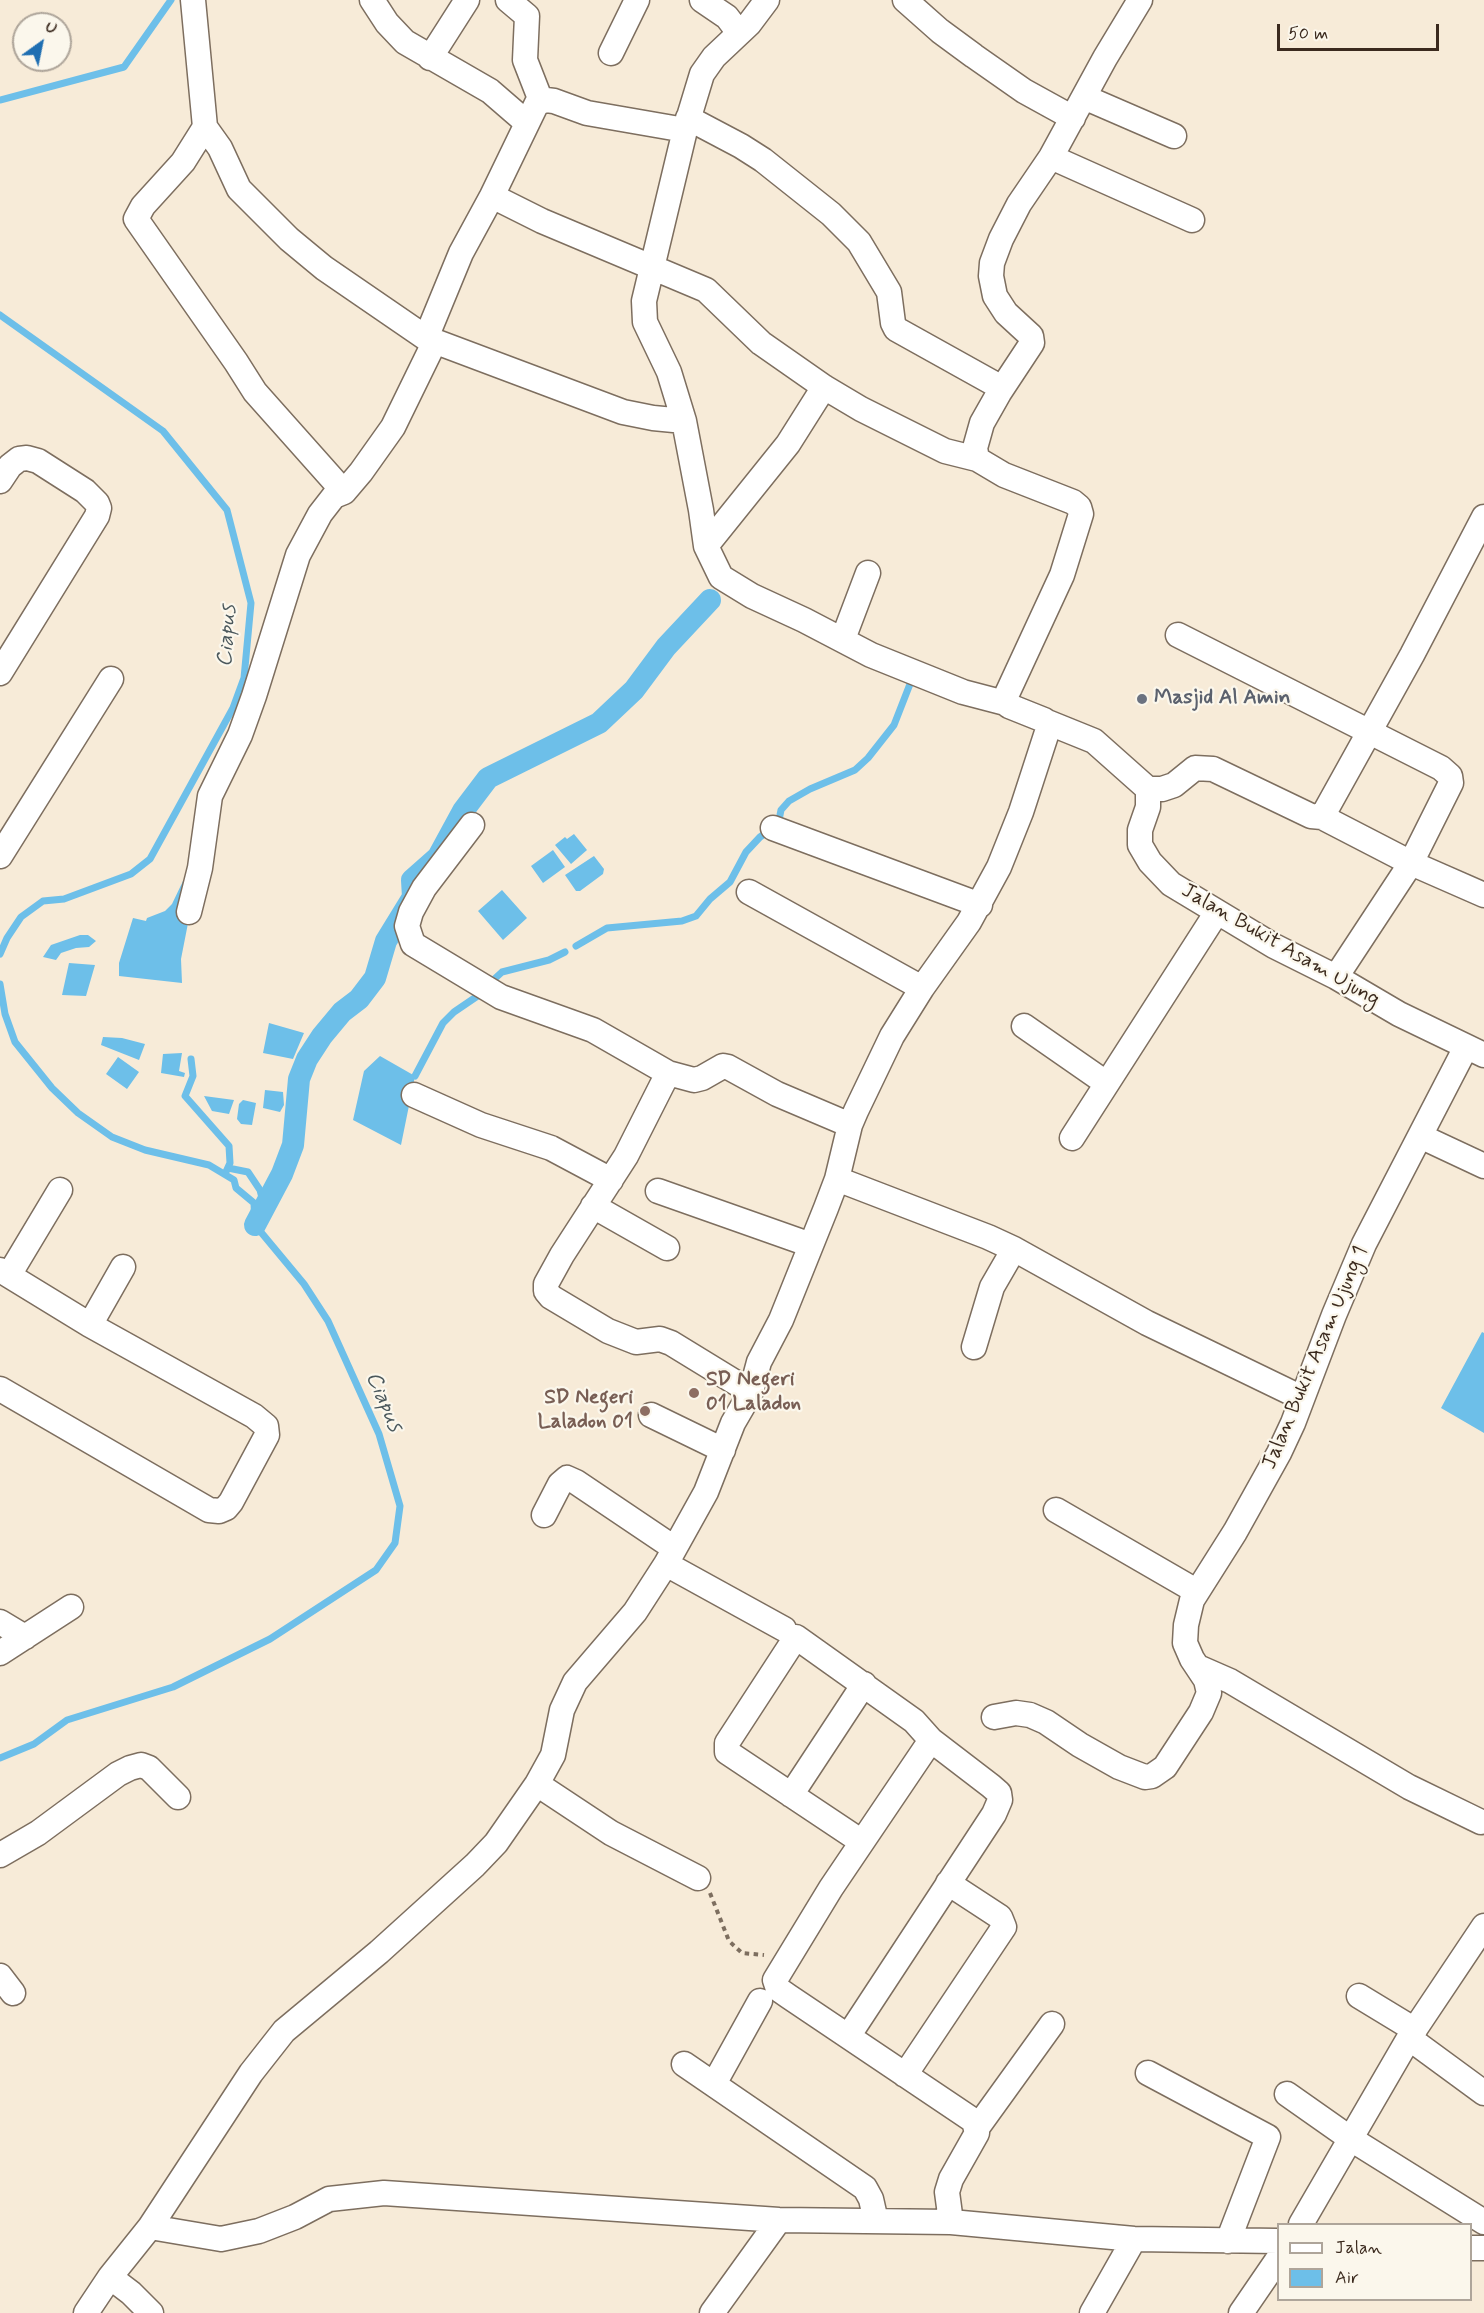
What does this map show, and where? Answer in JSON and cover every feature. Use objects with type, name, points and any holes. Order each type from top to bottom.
[{"type":"street","points":[[193,0],[205,127],[219,147],[239,189],[265,216],[324,268],[430,340],[623,412],[684,421]]},
{"type":"street","points":[[372,0],[396,34],[405,42],[490,91],[527,123]]},
{"type":"street","points":[[430,58],[466,0]]},
{"type":"street","points":[[508,0],[527,16],[525,60],[541,101]]},
{"type":"street","points":[[611,53],[637,0]]},
{"type":"street","points":[[702,0],[727,17],[739,33]]},
{"type":"street","points":[[767,0],[756,17],[714,57],[702,74],[686,124],[644,301],[645,321],[669,372],[684,421],[706,546],[721,577],[752,596],[843,639],[871,655],[963,692],[1005,703],[1017,711],[1094,741],[1148,789],[1162,789],[1174,785],[1195,768],[1213,769],[1311,816],[1322,817],[1411,863],[1484,895]]},
{"type":"street","points":[[905,0],[940,31],[1024,91],[1174,136]]},
{"type":"street","points":[[977,459],[975,448],[977,437],[1002,388],[1027,352],[1032,339],[1006,313],[995,296],[990,276],[1000,239],[1018,204],[1051,157],[1105,58],[1140,0]]},
{"type":"street","points":[[189,912],[200,868],[210,796],[252,704],[298,555],[320,514],[334,496],[344,492],[361,472],[393,427],[430,340],[451,275],[532,111],[541,101],[554,100],[587,112],[686,124],[741,146],[763,159],[831,214],[859,242],[889,292],[894,327],[1002,388]]},
{"type":"street","points":[[205,127],[183,162],[143,206],[136,219],[255,392],[344,492]]},
{"type":"street","points":[[1051,157],[1192,220]]},
{"type":"street","points":[[492,196],[542,221],[706,290],[761,343],[824,387],[861,409],[945,451],[977,459],[1004,475],[1073,502],[1081,510],[1081,520],[1062,575],[1012,680],[1005,703]]},
{"type":"street","points":[[706,546],[788,444],[824,387]]},
{"type":"street","points":[[0,481],[10,466],[19,459],[38,460],[85,491],[99,508],[0,673]]},
{"type":"street","points":[[1322,817],[1370,733],[1484,517]]},
{"type":"street","points":[[843,639],[868,573]]},
{"type":"street","points":[[1178,635],[1441,768],[1450,776],[1451,783],[1411,863],[1336,977]]},
{"type":"street","points":[[0,856],[111,679]]},
{"type":"street","points":[[86,2313],[110,2277],[150,2227],[251,2073],[284,2031],[379,1952],[475,1865],[496,1843],[537,1784],[553,1755],[562,1710],[575,1682],[628,1622],[670,1556],[706,1492],[734,1422],[751,1392],[759,1362],[780,1320],[837,1179],[850,1125],[892,1036],[922,988],[980,905],[999,867],[1045,741],[1047,722]]},
{"type":"street","name":"Jalan Bukit Asam Ujung","points":[[1148,789],[1148,807],[1138,837],[1143,852],[1172,884],[1274,946],[1336,977],[1399,1014],[1475,1051]]},
{"type":"street","points":[[472,825],[424,888],[411,912],[407,926],[413,944],[501,997],[593,1030],[668,1073],[694,1080],[723,1066],[728,1067],[777,1094],[850,1125]]},
{"type":"street","points":[[773,828],[980,905]]},
{"type":"street","points":[[749,892],[922,988]]},
{"type":"street","points":[[1072,1138],[1217,912]]},
{"type":"street","points":[[1024,1026],[1106,1083]]},
{"type":"street","name":"Jalan Bukit Asam Ujung 1","points":[[994,1717],[1016,1713],[1030,1714],[1119,1767],[1145,1777],[1152,1776],[1165,1767],[1207,1701],[1209,1687],[1185,1643],[1186,1625],[1192,1600],[1235,1532],[1279,1453],[1359,1255],[1420,1136],[1475,1051]]},
{"type":"street","points":[[668,1073],[636,1137],[611,1180],[562,1254],[546,1284],[546,1291],[551,1297],[628,1340],[636,1342],[660,1339],[671,1343],[693,1359],[751,1392]]},
{"type":"street","points":[[414,1095],[481,1125],[551,1148],[611,1180]]},
{"type":"street","points":[[1420,1136],[1484,1166]]},
{"type":"street","points":[[837,1179],[1014,1249],[1147,1323],[1302,1398]]},
{"type":"street","points":[[0,1389],[209,1510],[219,1511],[226,1508],[266,1440],[268,1431],[266,1426],[254,1416],[90,1325],[4,1272],[60,1190]]},
{"type":"street","points":[[658,1191],[811,1245]]},
{"type":"street","points":[[593,1206],[667,1248]]},
{"type":"street","points":[[974,1347],[992,1287],[1014,1249]]},
{"type":"street","points":[[90,1325],[123,1267]]},
{"type":"street","points":[[651,1415],[723,1450]]},
{"type":"street","points":[[544,1515],[560,1484],[567,1478],[576,1482],[670,1556],[784,1629]]},
{"type":"street","points":[[1056,1510],[1196,1591]]},
{"type":"street","points":[[0,1653],[71,1607]]},
{"type":"street","points":[[0,1622],[25,1637]]},
{"type":"street","points":[[849,2035],[994,1814],[1000,1800],[999,1793],[931,1740],[914,1721],[796,1636],[727,1743],[727,1752],[862,1842]]},
{"type":"street","points":[[1198,1667],[1236,1684],[1410,1787],[1481,1822]]},
{"type":"street","points":[[791,1795],[864,1684]]},
{"type":"street","points":[[931,1740],[862,1842],[775,1980],[778,1989],[974,2121],[977,2133],[951,2179],[947,2192],[951,2222]]},
{"type":"street","points":[[0,1855],[38,1833],[118,1774],[130,1768],[141,1765],[149,1768],[178,1797]]},
{"type":"street","points":[[537,1784],[611,1833],[698,1878]]},
{"type":"street","points":[[905,2075],[1004,1927],[1000,1917],[948,1883]]},
{"type":"street","points":[[1302,2223],[1412,2034],[1484,1926]]},
{"type":"street","points":[[1359,1996],[1412,2034],[1484,2093]]},
{"type":"street","points":[[714,2084],[760,2001]]},
{"type":"street","points":[[977,2128],[1052,2024]]},
{"type":"street","points":[[684,2064],[865,2188],[871,2199],[876,2221]]},
{"type":"street","points":[[1148,2073],[1268,2137],[1228,2241]]},
{"type":"street","points":[[1287,2094],[1351,2139],[1484,2222]]},
{"type":"street","points":[[150,2227],[221,2239],[259,2231],[295,2217],[329,2199],[384,2193],[779,2220],[951,2222],[1134,2239],[1277,2241]]},
{"type":"street","points":[[712,2313],[779,2220]]},
{"type":"street","points":[[1092,2313],[1134,2239]]},
{"type":"street","points":[[1241,2313],[1277,2260]]},
{"type":"street","points":[[110,2277],[132,2293],[151,2313]]},
{"type":"path","points":[[698,1878],[705,1884],[723,1931],[736,1949],[754,1956],[770,1956],[784,1963]]},
{"type":"water","points":[[574,834],[587,850],[571,864],[555,845],[565,837],[567,839]]},
{"type":"water","points":[[553,850],[565,867],[543,883],[531,866]]},
{"type":"water","points":[[594,856],[604,869],[603,874],[580,891],[576,891],[565,875]]},
{"type":"water","points":[[183,881],[186,882],[190,913],[181,959],[182,983],[119,976],[119,963],[133,918],[146,921],[147,918],[165,911],[172,904]]},
{"type":"water","points":[[502,890],[527,918],[503,940],[478,911]]},
{"type":"water","points":[[80,935],[88,935],[96,941],[89,947],[61,953],[56,960],[43,957],[51,945]]},
{"type":"water","points":[[69,963],[95,965],[86,996],[62,995]]},
{"type":"water","points":[[269,1023],[304,1033],[293,1059],[263,1053]]},
{"type":"water","points":[[103,1037],[122,1038],[145,1044],[139,1060],[101,1045]]},
{"type":"water","points":[[182,1053],[179,1071],[185,1073],[184,1077],[161,1073],[163,1054]]},
{"type":"water","points":[[380,1056],[415,1076],[401,1145],[353,1120],[364,1071]]},
{"type":"water","points":[[118,1057],[139,1072],[127,1089],[106,1074]]},
{"type":"water","points":[[265,1090],[283,1092],[284,1105],[280,1112],[263,1108]]},
{"type":"water","points":[[204,1096],[234,1100],[229,1114],[212,1111]]},
{"type":"water","points":[[243,1100],[256,1103],[252,1125],[241,1124],[237,1119],[239,1104]]},
{"type":"water","points":[[1482,1332],[1484,1333],[1484,1433],[1441,1408]]},
{"type":"waterway","name":"Ciapus","points":[[0,100],[124,67],[171,0]]},
{"type":"waterway","name":"Ciapus","points":[[0,315],[163,431],[227,510],[251,603],[244,678],[233,708],[150,859],[131,874],[64,899],[43,901],[21,917],[7,938],[0,954]]},
{"type":"waterway","points":[[255,1225],[282,1174],[293,1145],[299,1079],[307,1059],[342,1012],[359,999],[375,978],[386,941],[413,897],[412,880],[438,857],[463,811],[488,778],[599,723],[634,690],[666,647],[710,600]]},
{"type":"waterway","points":[[576,946],[607,928],[682,921],[696,916],[710,899],[730,882],[746,852],[760,837],[773,828],[779,820],[781,810],[789,801],[810,789],[855,770],[868,758],[894,725],[910,684]]},
{"type":"waterway","points":[[489,984],[502,972],[549,960],[565,952]]},
{"type":"waterway","name":"Ciapus","points":[[0,984],[5,1014],[15,1042],[52,1088],[78,1113],[112,1137],[145,1150],[209,1165],[234,1180],[236,1188],[254,1203],[255,1225],[304,1284],[328,1321],[379,1434],[400,1506],[395,1543],[376,1570],[270,1639],[173,1687],[67,1720],[34,1744],[0,1758]]},
{"type":"waterway","points":[[415,1076],[443,1023],[454,1012],[479,995]]},
{"type":"waterway","points":[[191,1059],[193,1076],[185,1096],[229,1146],[230,1163],[225,1174]]},
{"type":"waterway","points":[[228,1168],[248,1172],[260,1190],[264,1206]]},
{"type":"place","name":"Masjid Al Amin","points":[[1142,699]]},
{"type":"place","name":"SD Negeri 01 Laladon","points":[[694,1393]]},
{"type":"place","name":"SD Negeri Laladon 01","points":[[645,1411]]}]
